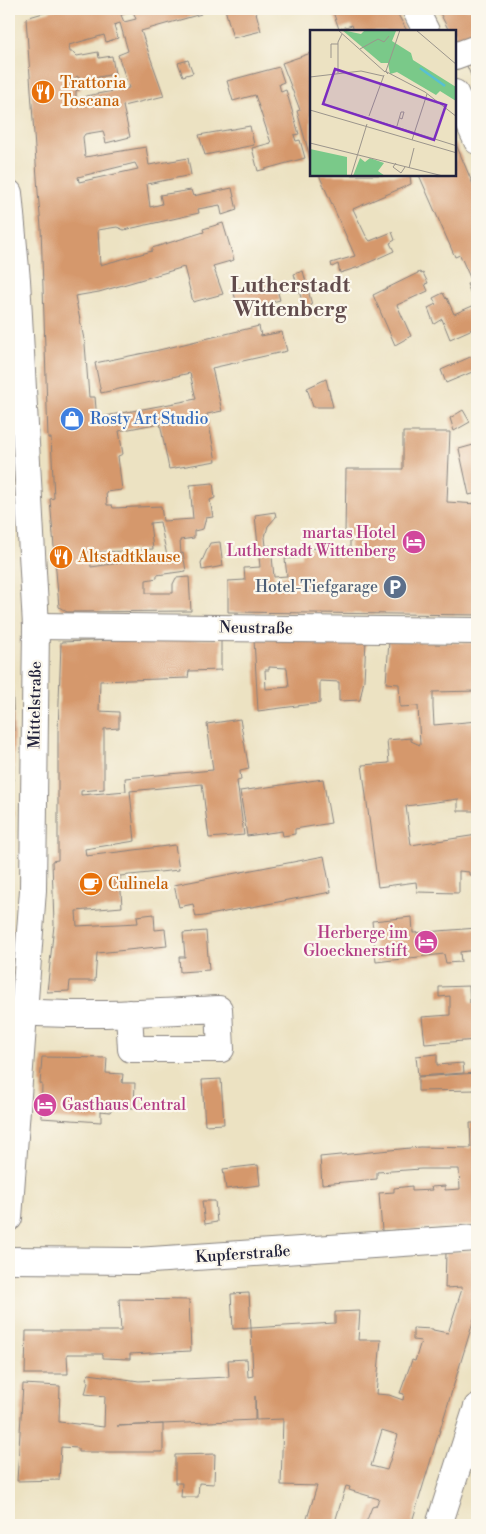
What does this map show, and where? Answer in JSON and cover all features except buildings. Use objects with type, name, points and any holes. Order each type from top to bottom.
[{"type":"street","points":[[415,9],[426,30]]},
{"type":"street","points":[[456,56],[477,48]]},
{"type":"street","points":[[456,95],[477,141]]},
{"type":"street","name":"Mittelstraße","points":[[9,193],[17,280],[36,626],[20,912],[24,1012],[9,1218]]},
{"type":"street","name":"Neustraße","points":[[36,626],[477,630]]},
{"type":"street","points":[[24,1012],[50,1014],[129,1013]]},
{"type":"street","name":"Kupferstraße","points":[[9,1260],[136,1261],[477,1238]]},
{"type":"street","points":[[439,1525],[477,1407]]},
{"type":"place","name":"Trattoria Toscana","points":[[43,92]]},
{"type":"place","name":"Rosty Art Studio","points":[[72,419]]},
{"type":"place","name":"martas Hotel Lutherstadt Wittenberg","points":[[414,542]]},
{"type":"place","name":"Altstadtklause","points":[[61,557]]},
{"type":"place","name":"Hotel-Tiefgarage","points":[[395,587]]},
{"type":"place","name":"Culinela","points":[[91,884]]},
{"type":"place","name":"Herberge im Gloecknerstift","points":[[426,942]]},
{"type":"place","name":"Gasthaus Central","points":[[45,1105]]},
{"type":"district","name":"Lutherstadt Wittenberg","points":[[290,298]]}]
